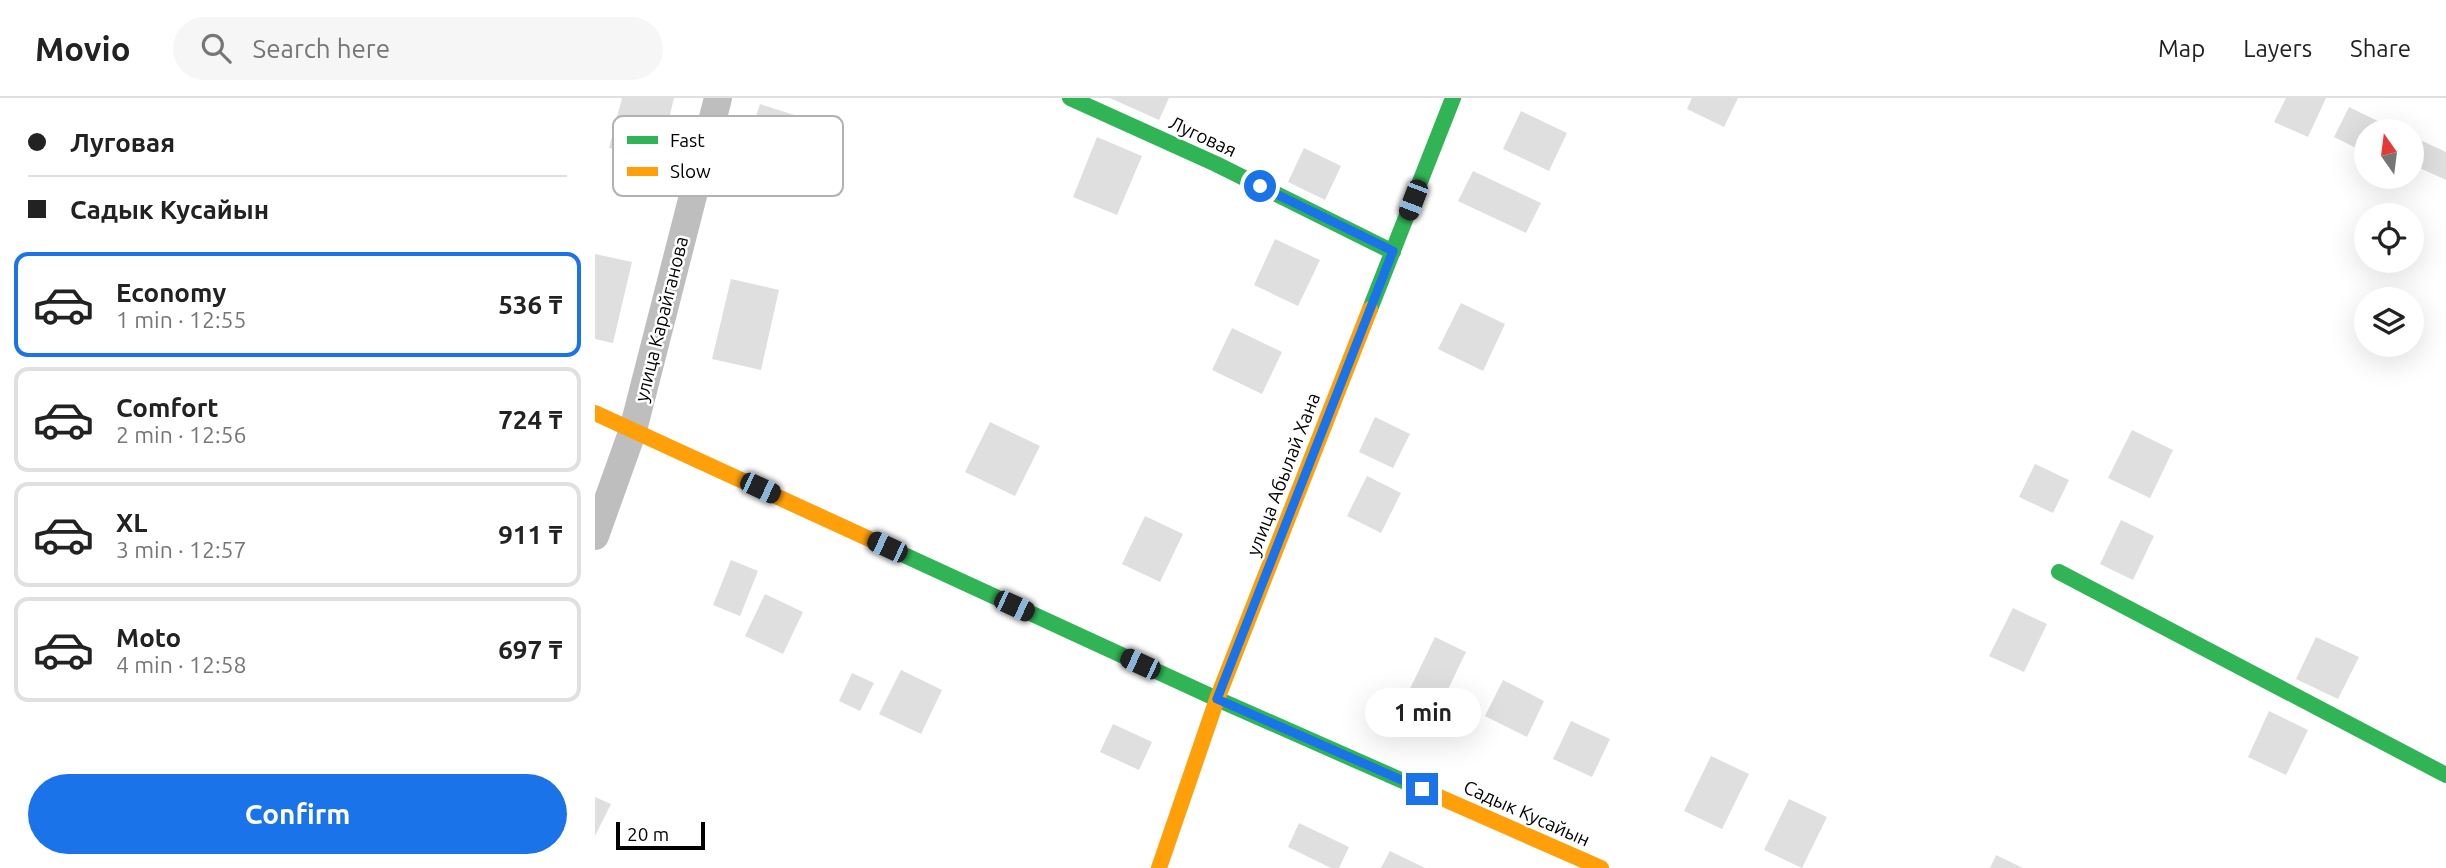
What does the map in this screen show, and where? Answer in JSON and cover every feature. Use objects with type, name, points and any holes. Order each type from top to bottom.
[{"type":"street","name":"улица Карайганова","points":[[713,116],[718,98]]},
{"type":"street","name":"Луговая","points":[[1070,98],[1216,164],[1393,251]]},
{"type":"street","name":"улица Абылай Хана","points":[[1159,868],[1217,699],[1453,98]]},
{"type":"street","name":"улица Карайганова","points":[[595,536],[633,430],[693,196]]},
{"type":"street","name":"Садык Кусайын","points":[[595,412],[1217,699],[1601,868]]},
{"type":"street","points":[[2059,572],[2446,775]]},
{"type":"building","points":[[622,98],[674,98],[670,116],[617,116]]},
{"type":"building","points":[[1110,98],[1169,98],[1159,120]]},
{"type":"building","points":[[1692,98],[1738,98],[1724,127],[1687,109]]},
{"type":"building","points":[[2286,98],[2326,98],[2308,137],[2274,122]]},
{"type":"building","points":[[760,104],[798,116],[756,116]]},
{"type":"building","points":[[2349,107],[2374,119],[2354,119],[2354,147],[2334,137]]},
{"type":"building","points":[[1521,111],[1567,133],[1549,171],[1503,149]]},
{"type":"building","points":[[613,133],[613,149],[609,148]]},
{"type":"building","points":[[1097,137],[1142,156],[1117,215],[1073,197]]},
{"type":"building","points":[[2424,142],[2446,152],[2446,180],[2424,170]]},
{"type":"building","points":[[1304,148],[1341,166],[1325,200],[1288,182]]},
{"type":"building","points":[[1473,171],[1541,203],[1526,233],[1458,201]]},
{"type":"building","points":[[1275,239],[1320,260],[1298,306],[1254,285]]},
{"type":"building","points":[[595,254],[632,262],[613,343],[595,339]]},
{"type":"building","points":[[731,279],[779,290],[761,370],[712,359]]},
{"type":"building","points":[[1461,303],[1505,324],[1483,371],[1438,349]]},
{"type":"building","points":[[1232,328],[1282,352],[1262,394],[1212,370]]},
{"type":"building","points":[[1375,417],[1410,434],[1393,468],[1359,452]]},
{"type":"building","points":[[990,422],[1040,446],[1015,496],[965,472]]},
{"type":"building","points":[[2132,430],[2173,450],[2150,498],[2108,478]]},
{"type":"building","points":[[2035,464],[2069,480],[2053,513],[2019,497]]},
{"type":"building","points":[[1367,476],[1401,493],[1381,533],[1347,516]]},
{"type":"building","points":[[1145,516],[1183,534],[1160,582],[1122,564]]},
{"type":"building","points":[[2121,520],[2154,536],[2133,580],[2100,564]]},
{"type":"building","points":[[731,560],[758,571],[740,616],[713,605]]},
{"type":"building","points":[[765,594],[803,612],[783,654],[745,636]]},
{"type":"building","points":[[2013,608],[2047,624],[2024,672],[1989,656]]},
{"type":"building","points":[[1435,637],[1466,652],[1438,710],[1407,695]]},
{"type":"building","points":[[2316,637],[2359,657],[2338,699],[2296,679]]},
{"type":"building","points":[[901,670],[942,690],[921,734],[879,714]]},
{"type":"building","points":[[852,673],[874,683],[860,711],[839,701]]},
{"type":"building","points":[[1503,680],[1544,701],[1527,737],[1485,716]]},
{"type":"building","points":[[2269,711],[2308,730],[2286,775],[2248,757]]},
{"type":"building","points":[[1571,721],[1610,739],[1592,777],[1553,759]]},
{"type":"building","points":[[1113,724],[1152,742],[1139,770],[1100,752]]},
{"type":"building","points":[[1711,756],[1749,774],[1722,829],[1684,811]]},
{"type":"building","points":[[595,797],[611,804],[595,836]]},
{"type":"building","points":[[1789,799],[1827,817],[1802,868],[1764,850]]},
{"type":"building","points":[[1299,823],[1349,847],[1339,868],[1331,868],[1288,847]]},
{"type":"building","points":[[1390,851],[1425,868],[1381,868]]},
{"type":"building","points":[[1996,855],[2023,868],[1990,868]]},
{"type":"traffic: fast","points":[[1070,98],[1216,164],[1393,252]]},
{"type":"traffic: fast","points":[[1370,309],[1453,98]]},
{"type":"traffic: fast","points":[[878,543],[1217,699],[1428,792]]},
{"type":"traffic: fast","points":[[2059,572],[2446,775]]},
{"type":"traffic: slow","points":[[1159,868],[1217,699],[1370,309]]},
{"type":"traffic: slow","points":[[595,413],[878,543]]},
{"type":"traffic: slow","points":[[1428,792],[1601,868]]},
{"type":"route","points":[[1260,186],[1393,251],[1217,699],[1422,789]]}]
